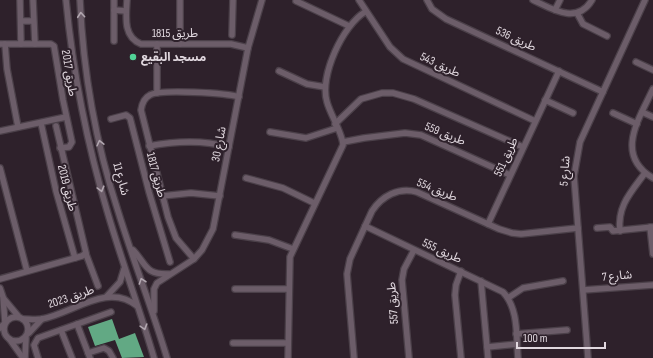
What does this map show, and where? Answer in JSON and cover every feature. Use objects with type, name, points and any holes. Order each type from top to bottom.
[{"type":"street","points":[[20,0],[21,44]]},
{"type":"street","points":[[33,0],[35,44]]},
{"type":"street","name":"شارع 11","points":[[66,0],[75,76],[82,108],[108,213],[154,358]]},
{"type":"street","name":"شارع 11","points":[[80,0],[88,75],[100,140],[118,211],[167,358]]},
{"type":"street","points":[[114,0],[114,41]]},
{"type":"street","name":"طريق 1815","points":[[127,0],[126,11],[128,31],[133,41],[141,44],[231,44],[248,48]]},
{"type":"street","points":[[180,0],[180,44]]},
{"type":"street","points":[[232,35],[233,0]]},
{"type":"street","name":"شارع 30","points":[[153,314],[155,286],[159,281],[194,258],[202,250],[213,229],[248,48],[262,0]]},
{"type":"street","name":"طريق 543","points":[[359,0],[365,12],[390,47],[403,59],[535,121]]},
{"type":"street","name":"طريق 536","points":[[427,0],[432,9],[446,19],[603,92]]},
{"type":"street","points":[[533,0],[566,14],[577,13],[587,7],[592,0]]},
{"type":"street","points":[[555,10],[560,0]]},
{"type":"street","name":"شارع 5","points":[[588,358],[574,176],[576,158],[580,142],[645,0]]},
{"type":"street","points":[[296,1],[349,26]]},
{"type":"street","points":[[114,10],[126,11]]},
{"type":"street","points":[[288,358],[288,265],[292,249],[342,148],[343,142],[326,101],[325,87],[330,66],[349,26],[365,12]]},
{"type":"street","points":[[577,13],[583,24],[607,36]]},
{"type":"street","points":[[21,21],[33,21]]},
{"type":"street","points":[[3,44],[7,73],[18,127]]},
{"type":"street","name":"طريق 2017","points":[[3,44],[51,44],[55,47],[66,117],[72,142],[69,147],[60,148]]},
{"type":"street","points":[[157,44],[157,93],[224,93],[238,97]]},
{"type":"street","points":[[636,62],[653,70]]},
{"type":"street","points":[[279,71],[307,84],[325,87]]},
{"type":"street","name":"طريق 551","points":[[488,224],[559,71]]},
{"type":"street","points":[[653,90],[633,135],[632,152],[639,167],[653,178]]},
{"type":"street","name":"طريق 1817","points":[[157,93],[145,98],[140,110],[168,217],[176,238],[194,258]]},
{"type":"street","points":[[270,132],[306,138],[336,126],[361,99],[382,93],[393,93],[414,99],[523,147]]},
{"type":"street","points":[[545,100],[573,113]]},
{"type":"street","points":[[642,112],[653,117]]},
{"type":"street","points":[[613,113],[637,124]]},
{"type":"street","name":"طريق 1817","points":[[111,119],[128,115],[157,222],[170,262]]},
{"type":"street","points":[[0,131],[66,117]]},
{"type":"street","name":"طريق 2019","points":[[41,123],[56,191],[75,258]]},
{"type":"street","points":[[56,126],[84,255],[98,286]]},
{"type":"street","points":[[134,133],[146,131]]},
{"type":"street","name":"طريق 559","points":[[343,142],[405,133],[421,135],[510,175]]},
{"type":"street","name":"طريق 1817","points":[[149,146],[202,143],[229,147]]},
{"type":"street","points":[[0,168],[27,271]]},
{"type":"street","points":[[620,230],[619,216],[623,203],[645,173]]},
{"type":"street","points":[[246,178],[283,188],[314,203]]},
{"type":"street","name":"طريق 554","points":[[354,358],[347,274],[350,259],[365,226],[372,211],[381,200],[396,192],[411,190],[512,233],[578,228]]},
{"type":"street","name":"طريق 1817","points":[[162,196],[191,193],[220,196]]},
{"type":"street","points":[[157,222],[168,217]]},
{"type":"street","name":"طريق 555","points":[[365,226],[497,288],[508,298]]},
{"type":"street","points":[[597,228],[610,227],[613,231],[652,227],[653,254]]},
{"type":"street","points":[[235,235],[269,240],[292,249]]},
{"type":"street","points":[[131,248],[151,272],[157,274],[170,274]]},
{"type":"street","name":"طريق 557","points":[[409,358],[402,280],[404,269],[414,250]]},
{"type":"street","points":[[0,279],[84,255]]},
{"type":"street","name":"طريق 2023","points":[[107,296],[120,282],[124,267]]},
{"type":"street","points":[[461,271],[456,285],[455,294],[461,358]]},
{"type":"street","points":[[481,281],[488,358]]},
{"type":"street","points":[[518,358],[514,312],[508,298],[523,288],[563,281]]},
{"type":"street","name":"شارع 7","points":[[583,290],[653,285]]},
{"type":"street","points":[[0,288],[3,297],[5,323],[4,331],[8,339],[24,358]]},
{"type":"street","points":[[235,289],[288,289]]},
{"type":"street","name":"طريق 2023","points":[[21,318],[42,318],[107,296],[121,298],[137,307]]},
{"type":"street","points":[[3,297],[28,326],[24,358]]},
{"type":"street","points":[[38,358],[34,348],[36,340],[40,337],[111,312]]},
{"type":"street","points":[[0,328],[13,317],[21,318]]},
{"type":"street","name":"طريق 2023","points":[[27,336],[42,318]]},
{"type":"street","points":[[77,324],[89,355],[104,348],[109,351],[112,358]]},
{"type":"street","points":[[61,330],[72,358]]},
{"type":"street","points":[[516,334],[567,330]]},
{"type":"street","points":[[0,336],[18,342],[27,336]]},
{"type":"street","points":[[233,343],[288,343]]},
{"type":"street","points":[[487,347],[517,344]]},
{"type":"building","points":[[112,319],[119,339],[135,333],[144,357],[122,358],[115,340],[95,346],[88,327]]},
{"type":"place","name":"مسجد البقيع","points":[[133,57]]}]
